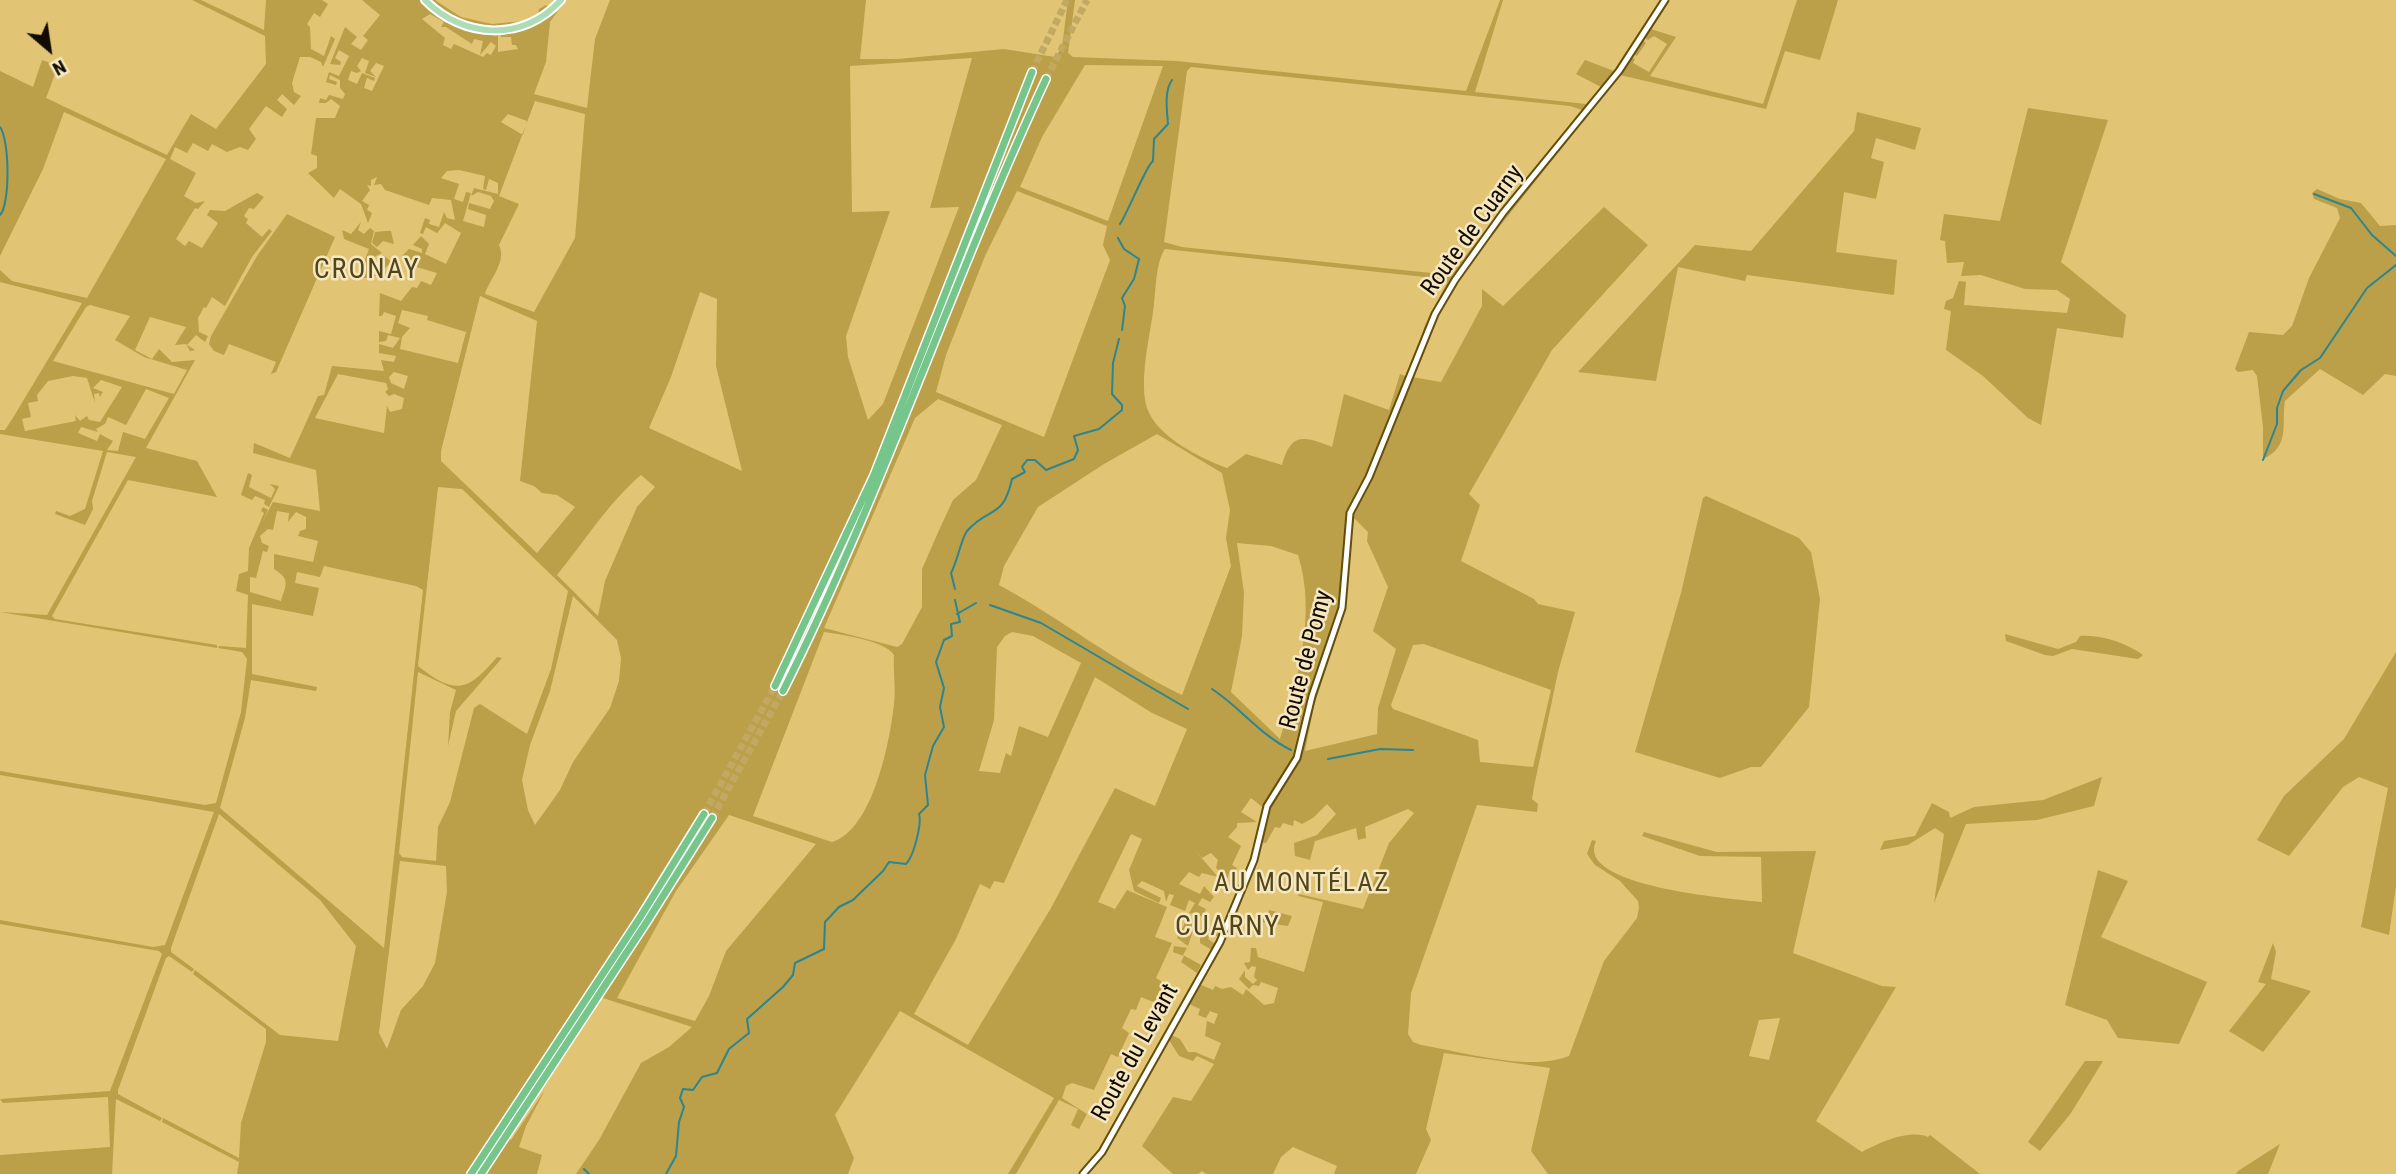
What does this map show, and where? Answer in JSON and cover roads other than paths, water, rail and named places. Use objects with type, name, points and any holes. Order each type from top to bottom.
[{"type":"highway","points":[[1031,72],[874,475],[779,688],[874,497],[993,200],[1046,79]]},
{"type":"highway","points":[[471,1174],[708,816],[618,968],[481,1174]]},
{"type":"main road","points":[[425,0],[450,20],[483,31],[517,28],[542,17],[561,0]]},
{"type":"street","name":"Route de Cuarny","points":[[1352,507],[1369,477],[1428,331],[1455,280],[1503,213],[1619,71],[1665,0]]},
{"type":"street","name":"Route de Pomy","points":[[1217,948],[1254,860],[1266,810],[1301,746],[1312,696],[1342,608],[1352,507]]},
{"type":"street","name":"Route du Levant","points":[[1083,1174],[1102,1152],[1217,948]]},
{"type":"waterway","points":[[1120,224],[1153,161],[1154,139],[1168,124],[1167,95],[1172,80]]},
{"type":"waterway","points":[[0,127],[6,145],[8,173],[6,199],[0,215]]},
{"type":"waterway","points":[[2314,194],[2351,208],[2372,235],[2396,256]]},
{"type":"waterway","points":[[1118,238],[1124,249],[1139,259],[1134,279],[1122,298],[1125,306],[1122,330]]},
{"type":"waterway","points":[[2263,460],[2277,424],[2277,408],[2283,391],[2301,370],[2320,358],[2367,288],[2396,265]]},
{"type":"waterway","points":[[955,589],[951,573],[967,531],[1000,507],[1012,479],[1025,472],[1022,467],[1027,460],[1035,460],[1046,470],[1074,459],[1078,450],[1074,436],[1099,429],[1122,410],[1122,405],[1112,394],[1113,363],[1119,339]]},
{"type":"waterway","points":[[666,1174],[676,1156],[679,1122],[684,1107],[680,1098],[683,1089],[693,1090],[702,1077],[717,1073],[729,1049],[749,1033],[747,1019],[783,987],[793,975],[795,963],[824,949],[825,922],[839,907],[853,900],[889,862],[906,864],[909,860],[918,832],[919,814],[928,805],[925,775],[933,746],[944,727],[940,707],[944,688],[936,662],[944,640],[952,636],[951,624],[960,622],[955,600]]},
{"type":"waterway","points":[[957,614],[976,603]]},
{"type":"waterway","points":[[990,605],[1041,623],[1188,709]]},
{"type":"waterway","points":[[1212,689],[1270,737],[1291,750]]},
{"type":"waterway","points":[[1328,759],[1380,749],[1413,750]]},
{"type":"waterway","points":[[584,1169],[589,1174]]},
{"type":"tunnel","points":[[1032,72],[1067,0]]},
{"type":"tunnel","points":[[1046,79],[1087,0]]},
{"type":"tunnel","points":[[704,814],[775,686]]},
{"type":"tunnel","points":[[712,818],[783,691]]},
{"type":"district","name":"CRONAY","points":[[367,271]]},
{"type":"district","name":"AU MONTÉLAZ","points":[[1302,884]]},
{"type":"district","name":"CUARNY","points":[[1228,928]]}]
